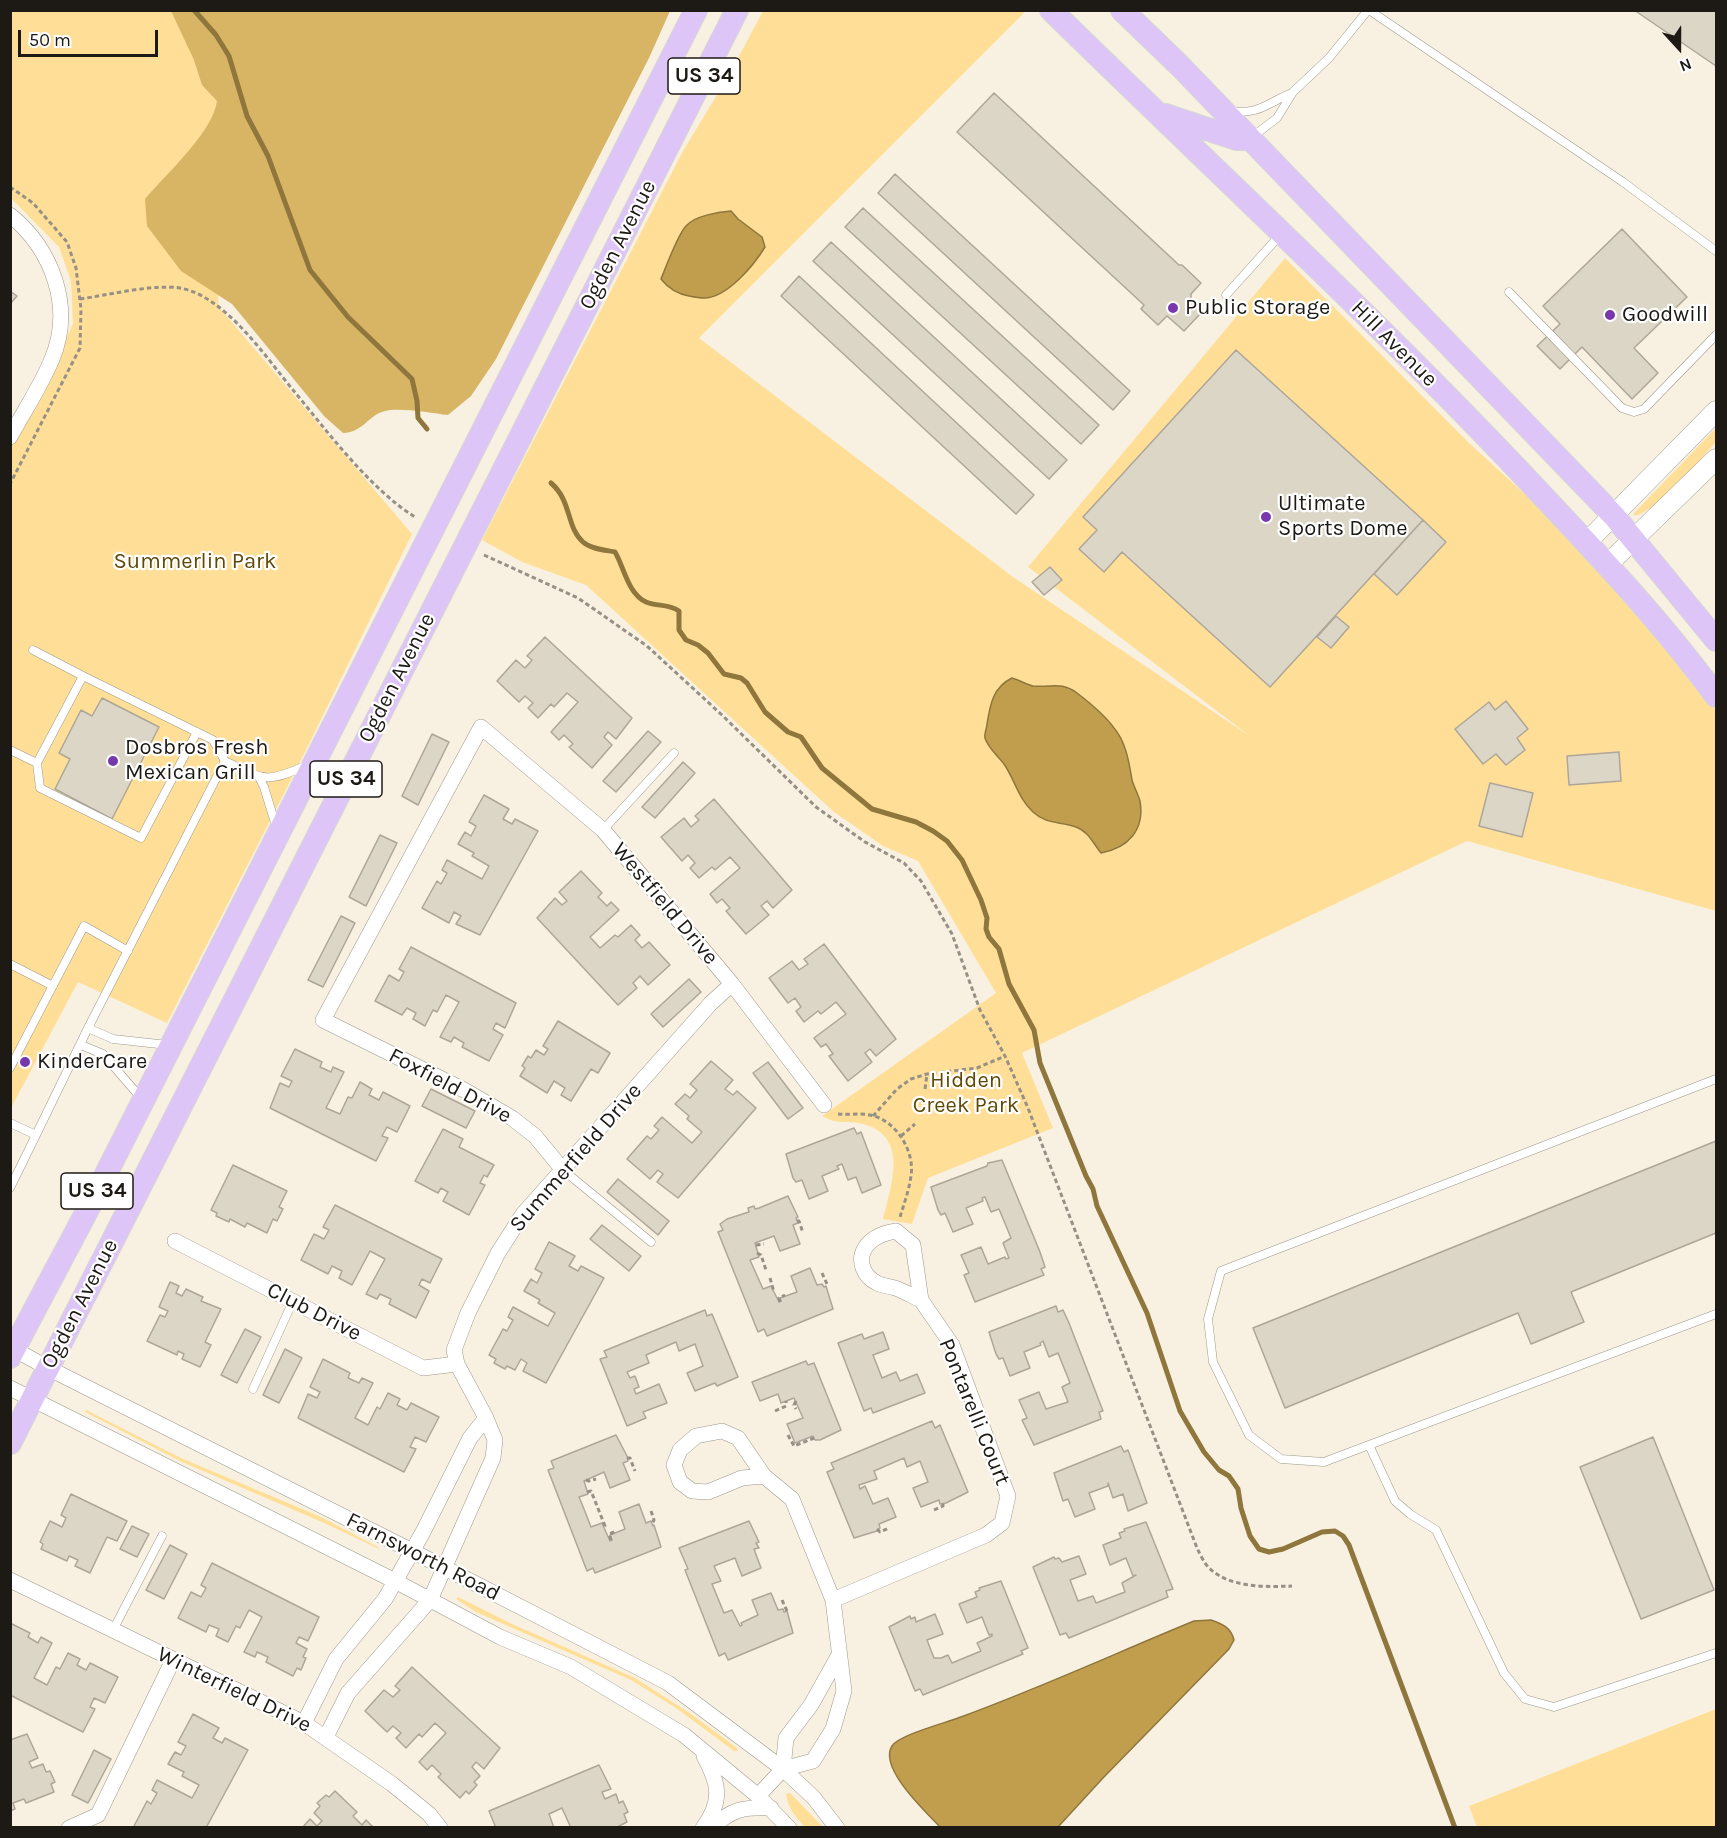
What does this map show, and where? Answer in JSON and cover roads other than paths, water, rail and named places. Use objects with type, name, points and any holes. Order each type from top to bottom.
[{"type":"main road","name":"Ogden Avenue","points":[[12,1351],[143,1100],[696,10]]},
{"type":"main road","name":"Ogden Avenue","points":[[10,1443],[737,10]]},
{"type":"main road","name":"Hill Avenue","points":[[1051,10],[1466,414],[1608,564],[1716,696]]},
{"type":"main road","name":"Hill Avenue","points":[[1122,10],[1180,66],[1614,516],[1716,639]]},
{"type":"main road","points":[[1155,112],[1237,139],[1250,139]]},
{"type":"street","points":[[10,215],[22,224],[38,243],[50,265],[58,288],[61,311],[58,338],[52,358],[10,437]]},
{"type":"street","points":[[1587,542],[1716,411]]},
{"type":"street","points":[[1608,564],[1716,459]]},
{"type":"street","name":"Westfield Drive","points":[[322,1020],[482,727],[603,830],[732,984],[824,1105]]},
{"type":"street","name":"Summerfield Drive","points":[[457,1364],[454,1350],[468,1313],[498,1253],[523,1214],[711,1003],[732,984]]},
{"type":"street","name":"Foxfield Drive","points":[[322,1020],[464,1090],[512,1118],[535,1136],[563,1170]]},
{"type":"street","name":"Pontarelli Court","points":[[833,1600],[986,1535],[1002,1523],[1008,1496],[952,1345],[921,1300],[913,1245],[896,1231],[884,1233],[870,1241],[861,1259],[865,1273],[876,1283],[896,1288],[921,1300]]},
{"type":"street","name":"Club Drive","points":[[176,1240],[423,1368],[457,1364]]},
{"type":"street","name":"Farnsworth Road","points":[[12,1351],[412,1551],[668,1683],[783,1769],[814,1798],[837,1827]]},
{"type":"street","points":[[326,1737],[348,1693],[430,1600],[493,1458],[495,1440],[457,1364]]},
{"type":"street","name":"Farnsworth Road","points":[[10,1388],[500,1636],[571,1667],[684,1735],[758,1796],[789,1827]]},
{"type":"street","points":[[303,1723],[336,1659],[376,1612],[395,1581],[470,1438],[486,1418]]},
{"type":"street","points":[[758,1796],[783,1769],[813,1761],[833,1729],[844,1691],[833,1600],[792,1499],[764,1476],[738,1438],[722,1431],[696,1436],[680,1450],[674,1465],[680,1482],[692,1491],[708,1492],[742,1478],[764,1476]]},
{"type":"street","name":"Winterfield Drive","points":[[10,1580],[303,1723],[392,1784],[429,1814],[440,1827]]},
{"type":"street","points":[[783,1769],[786,1738],[812,1705],[838,1655]]},
{"type":"street","points":[[69,1827],[98,1815],[173,1660]]},
{"type":"street","points":[[700,1748],[713,1773],[717,1788],[716,1804],[703,1827]]},
{"type":"street","points":[[711,1827],[727,1814],[737,1810],[753,1807],[771,1808]]},
{"type":"lane","points":[[1250,139],[1277,117],[1293,92],[1329,58],[1369,10],[1607,170],[1716,251]]},
{"type":"lane","points":[[1222,111],[1245,113],[1254,111],[1293,92]]},
{"type":"lane","points":[[1226,295],[1282,234]]},
{"type":"lane","points":[[1509,292],[1622,408],[1634,412],[1644,409],[1716,335]]},
{"type":"lane","points":[[33,650],[213,740],[225,761],[259,777],[272,779],[312,763]]},
{"type":"lane","points":[[83,676],[37,763],[40,788],[141,838],[197,732]]},
{"type":"lane","points":[[10,750],[37,763]]},
{"type":"lane","points":[[603,830],[675,753]]},
{"type":"lane","points":[[10,1188],[88,1028],[225,761]]},
{"type":"lane","points":[[259,777],[278,832]]},
{"type":"lane","points":[[10,1068],[84,926],[128,951]]},
{"type":"lane","points":[[10,964],[53,986]]},
{"type":"lane","points":[[88,1028],[113,1039],[170,1045]]},
{"type":"lane","points":[[81,1045],[103,1054],[143,1100]]},
{"type":"lane","points":[[1716,1079],[1221,1271],[1208,1319],[1214,1362],[1249,1435],[1281,1459],[1324,1462],[1716,1314]]},
{"type":"lane","points":[[10,1123],[36,1135]]},
{"type":"lane","points":[[563,1170],[651,1242]]},
{"type":"lane","points":[[253,1389],[293,1301]]},
{"type":"lane","points":[[1369,1445],[1395,1502],[1436,1530],[1504,1673],[1525,1699],[1554,1707],[1716,1653]]},
{"type":"lane","points":[[113,1630],[162,1536]]},
{"type":"waterway","points":[[194,10],[216,35],[229,56],[247,116],[268,156],[310,270],[348,317],[412,379],[418,418],[427,429]]},
{"type":"waterway","points":[[551,483],[558,490],[574,529],[583,542],[594,548],[615,552],[631,587],[640,598],[646,602],[679,611],[679,630],[686,640],[698,645],[708,653],[724,674],[741,678],[747,683],[765,712],[788,732],[801,737],[822,768],[872,809],[916,822],[933,831],[947,841],[962,860],[981,900],[987,918],[986,929],[989,937],[999,949],[1009,984],[1034,1030],[1040,1063],[1093,1189],[1097,1206],[1147,1313],[1180,1411],[1204,1452],[1219,1470],[1229,1476],[1238,1489],[1250,1536],[1259,1549],[1269,1552],[1283,1549],[1322,1532],[1335,1531],[1343,1536],[1349,1545],[1455,1828]]},
{"type":"place","name":"Public Storage","points":[[1173,308]]},
{"type":"place","name":"Goodwill","points":[[1610,315]]},
{"type":"place","name":"Ultimate Sports Dome","points":[[1266,517]]},
{"type":"place","name":"Dosbros Fresh Mexican Grill","points":[[113,761]]},
{"type":"place","name":"KinderCare","points":[[25,1062]]},
{"type":"park label","name":"Summerlin Park","points":[[195,562]]},
{"type":"park label","name":"Hidden Creek Park","points":[[966,1094]]}]
